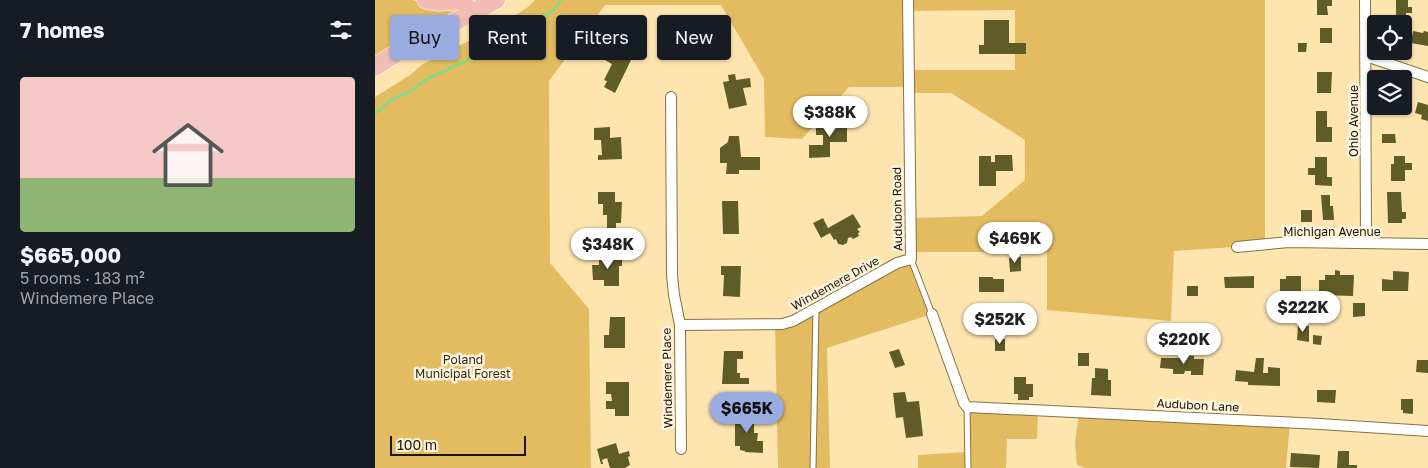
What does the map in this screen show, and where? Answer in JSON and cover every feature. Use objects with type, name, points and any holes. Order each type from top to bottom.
[{"type":"highway","points":[[426,0],[453,2],[465,0]]},
{"type":"highway","points":[[375,67],[401,50],[496,0]]},
{"type":"street","name":"Audubon Road","points":[[908,0],[911,259]]},
{"type":"street","name":"Ohio Avenue","points":[[1365,0],[1366,243]]},
{"type":"street","points":[[1365,56],[1428,77]]},
{"type":"street","name":"Windemere Place","points":[[671,97],[672,275],[680,325],[681,449]]},
{"type":"street","name":"Michigan Avenue","points":[[1237,248],[1289,242],[1428,244]]},
{"type":"street","name":"Windemere Drive","points":[[680,325],[782,324],[793,321],[897,263],[911,259]]},
{"type":"street","name":"Audubon Road","points":[[932,314],[967,407]]},
{"type":"street","name":"Audubon Lane","points":[[967,407],[1428,431]]},
{"type":"lane","name":"Audubon Road","points":[[911,259],[932,314]]},
{"type":"lane","points":[[813,468],[816,309]]},
{"type":"lane","points":[[967,407],[968,468]]},
{"type":"green space","points":[[375,0],[412,0],[430,5],[460,5],[477,0],[452,15],[390,15],[390,51],[375,60]]},
{"type":"green space","name":"Poland Municipal Forest","points":[[535,0],[1265,0],[1265,245],[1174,251],[1171,321],[1047,310],[1047,252],[911,252],[910,218],[982,216],[1025,180],[1025,140],[951,93],[909,93],[908,87],[849,87],[802,139],[765,137],[764,79],[731,22],[731,15],[727,15],[721,5],[605,5],[598,15],[556,15],[556,60],[564,60],[549,81],[550,263],[589,309],[591,468],[375,468],[375,97],[431,60],[459,60],[459,46],[469,41],[469,60],[546,60],[546,15],[516,15]],"holes":[[[1015,10],[1015,70],[909,70],[908,11]]]},
{"type":"green space","points":[[911,259],[932,314],[827,348],[830,468],[778,468],[775,325]]},
{"type":"green space","points":[[967,407],[1038,410],[1037,439],[1007,439],[1006,468],[918,468],[918,455],[967,452]]},
{"type":"green space","points":[[1079,412],[1290,422],[1286,468],[1085,468],[1077,465],[1075,443]]},
{"type":"building","points":[[1317,0],[1332,0],[1332,6],[1327,6],[1328,15],[1317,15]]},
{"type":"building","points":[[1396,0],[1408,0],[1408,7],[1412,7],[1412,13],[1396,15]]},
{"type":"building","points":[[984,20],[1009,20],[1009,43],[1026,43],[1026,54],[979,54],[979,45],[984,45]]},
{"type":"building","points":[[1320,28],[1332,28],[1332,43],[1320,43]]},
{"type":"building","points":[[1413,31],[1428,32],[1428,46],[1412,43]]},
{"type":"building","points":[[1298,43],[1307,43],[1306,52],[1298,52]]},
{"type":"building","points":[[605,60],[631,60],[615,93],[604,87],[607,81],[604,80],[612,64]]},
{"type":"building","points":[[1317,72],[1332,72],[1331,93],[1317,93]]},
{"type":"building","points":[[735,74],[736,80],[750,78],[751,87],[743,88],[747,105],[729,109],[723,82],[729,81],[728,75]]},
{"type":"building","points":[[1418,102],[1428,105],[1428,121],[1421,119],[1422,115],[1415,113]]},
{"type":"building","points":[[1316,111],[1327,111],[1327,127],[1332,127],[1332,142],[1316,142]]},
{"type":"building","points":[[833,118],[847,118],[847,142],[830,142],[830,157],[809,158],[809,145],[823,145],[823,135],[816,135],[816,128],[822,128],[822,125],[833,125]]},
{"type":"building","points":[[610,127],[610,138],[621,137],[622,159],[598,160],[598,155],[602,155],[601,140],[594,140],[594,128]]},
{"type":"building","points":[[1382,134],[1395,134],[1396,143],[1382,143]]},
{"type":"building","points":[[729,136],[739,136],[741,157],[760,157],[760,170],[739,170],[739,174],[726,174],[727,163],[720,163],[720,148],[728,142]]},
{"type":"building","points":[[995,155],[1012,155],[1013,171],[996,171],[996,186],[979,186],[979,156],[991,156],[991,162],[995,162]]},
{"type":"building","points":[[1394,156],[1405,156],[1405,163],[1412,163],[1412,170],[1405,170],[1405,181],[1391,181],[1391,164],[1394,164]]},
{"type":"building","points":[[1315,157],[1327,157],[1327,177],[1332,177],[1332,186],[1315,185],[1315,175],[1308,175],[1308,168],[1315,168]]},
{"type":"building","points":[[598,192],[615,192],[615,202],[622,202],[621,223],[616,223],[616,230],[607,230],[607,215],[603,215],[603,204],[598,204]]},
{"type":"building","points":[[1387,192],[1401,192],[1402,212],[1406,212],[1406,219],[1402,219],[1402,223],[1388,223]]},
{"type":"building","points":[[1321,195],[1330,195],[1330,206],[1333,206],[1334,220],[1323,220]]},
{"type":"building","points":[[722,201],[738,201],[739,234],[723,234]]},
{"type":"building","points":[[1301,210],[1312,210],[1312,222],[1301,222]]},
{"type":"building","points":[[853,214],[861,227],[857,229],[860,232],[858,233],[859,236],[853,239],[851,237],[848,238],[847,243],[843,245],[838,244],[830,233],[821,238],[813,223],[823,218],[828,228]]},
{"type":"building","points":[[599,255],[622,255],[622,266],[619,266],[619,286],[604,286],[604,280],[593,280],[592,265],[599,265]]},
{"type":"building","points":[[1021,257],[1021,271],[1010,272],[1009,258]]},
{"type":"building","points":[[721,266],[741,266],[740,297],[723,296],[724,275],[721,275]]},
{"type":"building","points":[[1335,270],[1340,271],[1340,275],[1354,275],[1353,296],[1319,295],[1319,280],[1325,280],[1325,275],[1335,275]]},
{"type":"building","points":[[1393,271],[1409,272],[1408,291],[1382,291],[1382,279],[1393,280]]},
{"type":"building","points":[[1254,276],[1254,288],[1225,288],[1224,277]]},
{"type":"building","points":[[1286,276],[1301,276],[1301,297],[1292,298],[1292,292],[1280,292],[1280,279],[1286,279]]},
{"type":"building","points":[[979,277],[1004,279],[1004,292],[979,292]]},
{"type":"building","points":[[1187,286],[1198,286],[1198,296],[1187,296]]},
{"type":"building","points":[[1353,303],[1365,303],[1365,316],[1353,317]]},
{"type":"building","points":[[610,317],[625,317],[625,348],[604,348],[604,335],[609,335]]},
{"type":"building","points":[[1298,325],[1309,326],[1309,342],[1297,340]]},
{"type":"building","points":[[1313,335],[1322,336],[1321,345],[1313,344]]},
{"type":"building","points":[[995,339],[1005,339],[1005,351],[995,351]]},
{"type":"building","points":[[899,349],[905,365],[895,368],[889,352]]},
{"type":"building","points":[[724,351],[743,351],[743,359],[737,359],[737,373],[740,373],[740,378],[749,378],[749,384],[722,384]]},
{"type":"building","points":[[1078,353],[1089,353],[1089,366],[1078,366]]},
{"type":"building","points":[[1184,355],[1194,356],[1194,359],[1204,359],[1203,375],[1191,375],[1191,371],[1185,371],[1184,374],[1173,374],[1173,369],[1160,368],[1161,358],[1184,358]]},
{"type":"building","points":[[1256,358],[1264,358],[1263,373],[1268,373],[1268,367],[1280,368],[1280,386],[1248,385],[1248,382],[1235,381],[1236,370],[1254,372]]},
{"type":"building","points":[[1417,360],[1428,360],[1428,373],[1416,372]]},
{"type":"building","points":[[1095,368],[1108,369],[1108,380],[1111,380],[1111,396],[1091,395],[1092,378],[1095,378]]},
{"type":"building","points":[[1014,377],[1026,377],[1026,384],[1033,384],[1033,397],[1029,397],[1029,400],[1018,400],[1018,394],[1014,394]]},
{"type":"building","points":[[606,382],[629,382],[629,416],[615,416],[615,409],[606,409],[606,401],[612,401],[611,394],[606,394]]},
{"type":"building","points":[[1317,390],[1336,390],[1335,403],[1317,402]]},
{"type":"building","points":[[905,392],[907,402],[919,401],[923,436],[906,438],[903,417],[896,418],[893,393]]},
{"type":"building","points":[[1401,399],[1413,399],[1413,414],[1403,413],[1403,410],[1401,410]]},
{"type":"building","points":[[735,414],[754,415],[754,433],[758,433],[757,441],[763,441],[763,453],[745,452],[740,450],[740,446],[735,446]]},
{"type":"building","points":[[616,443],[619,454],[629,451],[630,465],[625,468],[610,468],[607,458],[602,460],[603,464],[601,464],[597,449]]},
{"type":"building","points":[[1338,451],[1349,451],[1349,465],[1357,465],[1357,468],[1337,468]]},
{"type":"building","points":[[1291,453],[1320,455],[1319,468],[1290,467]]},
{"type":"waterway","points":[[375,114],[391,100],[409,92],[429,78],[489,50],[512,46],[531,25],[551,12],[561,0]]}]
